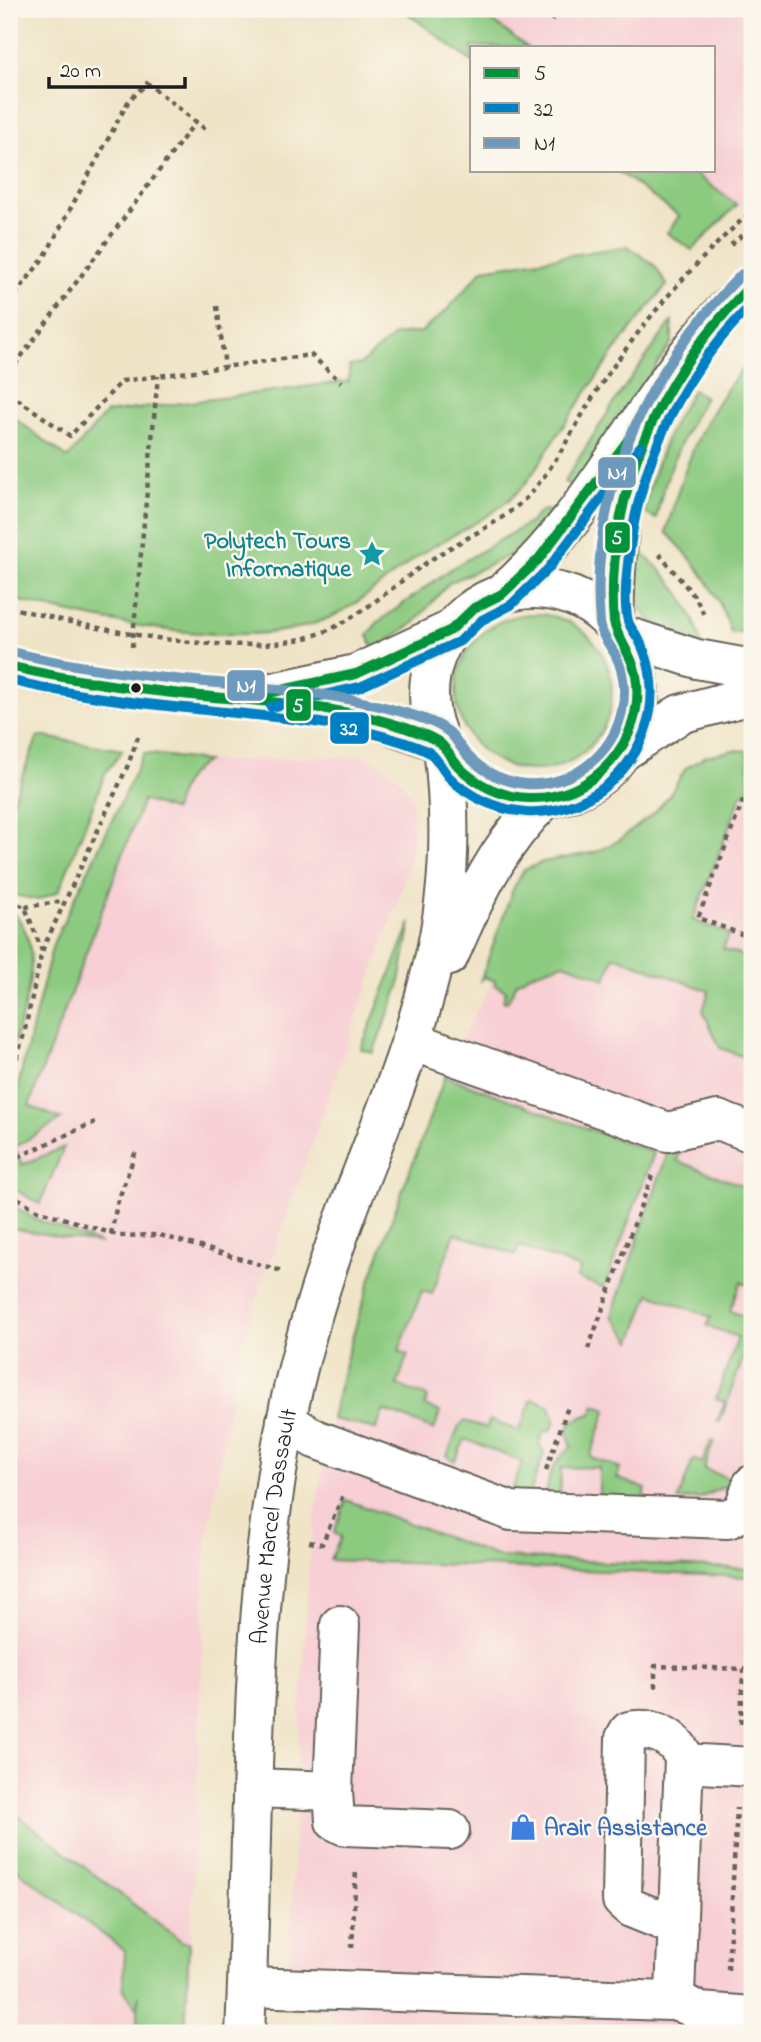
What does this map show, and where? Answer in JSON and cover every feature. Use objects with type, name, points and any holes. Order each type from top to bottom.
[{"type":"street","points":[[218,698],[270,692],[356,674],[451,629],[474,608],[502,594],[538,560],[711,326],[752,284]]},
{"type":"street","points":[[617,630],[615,559],[632,471],[642,439],[668,384]]},
{"type":"street","points":[[502,594],[536,589],[562,593],[587,603],[617,630],[635,665],[638,691],[632,728],[619,754]]},
{"type":"street","points":[[451,629],[436,657],[429,688],[432,719],[442,745],[463,771],[487,788],[516,797],[546,798],[587,783],[599,776],[619,754],[680,714],[752,695]]},
{"type":"street","points":[[617,630],[697,659],[752,669]]},
{"type":"street","points":[[9,666],[83,683],[362,717],[442,745]]},
{"type":"street","name":"Avenue Marcel Dassault","points":[[412,1041],[433,964],[442,913],[450,816],[442,745]]},
{"type":"street","name":"Avenue Marcel Dassault","points":[[245,2033],[264,1588],[271,1518],[286,1421],[323,1284],[412,1041],[492,862],[505,842],[546,798]]},
{"type":"street","points":[[412,1041],[668,1132],[718,1120],[752,1133]]},
{"type":"street","points":[[286,1421],[316,1438],[511,1511],[743,1522],[743,1511],[752,1485]]},
{"type":"street","points":[[340,1625],[333,1816],[345,1826],[450,1830]]},
{"type":"street","points":[[673,1998],[678,1927],[684,1763],[682,1752],[657,1730],[629,1731],[625,1738],[622,1900],[631,1908],[678,1927]]},
{"type":"street","points":[[684,1763],[752,1767]]},
{"type":"street","points":[[254,1788],[333,1791]]},
{"type":"street","points":[[247,1987],[666,2002],[673,1998]]},
{"type":"street","points":[[673,1998],[690,2010],[752,2016]]},
{"type":"path","points":[[551,21],[561,9]]},
{"type":"path","points":[[9,303],[45,256],[128,102],[147,83],[209,132]]},
{"type":"path","points":[[9,373],[12,361],[196,121]]},
{"type":"path","points":[[9,607],[134,634],[234,644],[271,643],[323,632],[357,614],[433,558],[503,517],[541,480],[601,385],[662,302],[709,250],[752,211]]},
{"type":"path","points":[[218,306],[225,367]]},
{"type":"path","points":[[9,393],[70,436],[122,381],[311,355],[341,382]]},
{"type":"path","points":[[132,648],[158,376]]},
{"type":"path","points":[[750,733],[752,798],[744,798],[698,918],[752,938]]},
{"type":"path","points":[[9,1084],[24,1034],[42,951],[128,765],[139,734]]},
{"type":"path","points":[[9,901],[25,906],[65,901]]},
{"type":"path","points":[[25,906],[42,951]]},
{"type":"path","points":[[9,1161],[95,1122]]},
{"type":"path","points":[[588,1349],[668,1132]]},
{"type":"path","points":[[111,1234],[117,1204],[136,1151]]},
{"type":"path","points":[[9,1193],[37,1210],[111,1234],[160,1235],[323,1284]]},
{"type":"path","points":[[532,1511],[569,1404]]},
{"type":"path","points":[[302,1542],[322,1544],[359,1455]]},
{"type":"shaded area","points":[[476,9],[752,9],[752,199],[742,208],[693,172],[716,172],[716,46],[526,46]]},
{"type":"shaded area","points":[[752,751],[752,2033],[331,2033],[332,2010],[288,2008],[296,1788],[310,1552],[338,1392],[378,1257],[457,1045],[487,993],[526,890],[608,857],[734,752]]},
{"type":"shaded area","points":[[159,755],[211,761],[364,756],[379,762],[397,776],[412,797],[413,842],[401,892],[240,1347],[206,1543],[188,2033],[9,2033],[9,1158]]},
{"type":"green space","points":[[402,9],[476,9],[526,46],[470,46],[470,60]]},
{"type":"green space","points":[[619,172],[693,172],[737,205],[692,250],[667,233],[679,216]]},
{"type":"green space","points":[[628,246],[655,266],[667,285],[611,356],[525,484],[491,514],[424,552],[345,610],[300,628],[260,633],[217,634],[127,624],[9,598],[9,414],[68,458],[106,413],[349,381],[349,366],[361,364],[395,335],[421,332],[447,310],[483,269]]},
{"type":"green space","points":[[672,321],[672,342],[575,488],[564,482],[619,395]]},
{"type":"green space","points":[[752,359],[752,631],[731,633],[720,604],[705,578],[666,532],[697,440],[720,398]]},
{"type":"green space","points":[[693,390],[705,397],[675,456],[656,519],[643,512],[647,495],[669,433]]},
{"type":"green space","points":[[551,510],[560,514],[522,550],[449,583],[414,623],[374,650],[368,635],[377,623],[452,568],[529,523],[541,511]]},
{"type":"green space","points":[[634,548],[658,567],[678,591],[693,618],[702,647],[665,631],[644,614],[635,588]]},
{"type":"green space","points":[[534,614],[564,620],[589,637],[606,662],[612,692],[606,722],[589,747],[564,764],[534,770],[504,764],[479,747],[462,722],[456,692],[462,662],[479,637],[504,620]]},
{"type":"green space","points":[[38,736],[123,750],[106,772],[59,891],[38,900],[9,894],[9,810]]},
{"type":"green space","points":[[734,750],[748,751],[749,792],[742,794],[693,920],[729,934],[723,949],[752,959],[752,1060],[720,1048],[703,1011],[709,991],[614,956],[606,979],[564,963],[528,975],[517,983],[507,1002],[503,1001],[506,991],[495,985],[495,981],[484,977],[480,982],[513,889],[524,870],[543,862],[596,852],[618,841],[654,813],[669,796],[686,768],[706,756]]},
{"type":"green space","points":[[144,753],[207,761],[185,782],[174,811],[143,800],[29,1106],[62,1119],[15,1147],[22,1165],[64,1147],[40,1204],[9,1186],[9,1111],[17,1090],[53,944]]},
{"type":"green space","points":[[9,909],[22,923],[29,941],[31,960],[26,1001],[9,1058]]},
{"type":"green space","points":[[411,922],[399,987],[373,1053],[361,1049]]},
{"type":"green space","points":[[445,1076],[654,1153],[604,1288],[577,1278],[580,1268],[519,1246],[515,1255],[455,1233],[432,1294],[422,1291],[399,1351],[408,1355],[397,1385],[428,1397],[425,1406],[440,1412],[434,1430],[384,1410],[376,1429],[332,1419],[367,1289]]},
{"type":"green space","points":[[688,1131],[677,1161],[752,1189],[752,1286],[741,1282],[730,1311],[752,1319],[752,1333],[720,1422],[717,1422],[725,1402],[716,1399],[738,1337],[707,1326],[711,1317],[650,1294],[632,1341],[612,1315],[673,1137]]},
{"type":"green space","points":[[9,1203],[33,1218],[101,1244],[9,1228]]},
{"type":"green space","points":[[532,1399],[549,1405],[555,1420],[552,1429],[543,1433],[539,1444],[544,1453],[529,1496],[511,1493],[522,1462],[465,1439],[455,1461],[447,1456],[459,1426],[465,1421],[486,1428],[490,1420],[519,1431]]},
{"type":"green space","points":[[595,1405],[607,1409],[590,1457],[620,1468],[617,1478],[646,1489],[642,1501],[599,1500],[599,1467],[561,1468],[560,1498],[547,1498],[548,1482],[553,1469],[572,1447],[567,1431],[571,1422],[592,1413]]},
{"type":"green space","points":[[711,1440],[714,1441],[704,1469],[733,1480],[732,1483],[700,1498],[678,1500],[693,1459],[702,1463]]},
{"type":"green space","points":[[346,1500],[499,1557],[752,1569],[752,1577],[330,1560],[341,1537],[334,1533]]},
{"type":"green space","points":[[9,1809],[183,1942],[189,1942],[185,2033],[137,2033],[139,1995],[136,2008],[123,1988],[125,1951],[9,1864]]},
{"type":"transit line","name":"N1","points":[[12,652],[119,672],[349,699],[421,718],[440,726],[450,733],[476,763],[504,779],[536,784],[574,774],[605,748],[618,724],[623,704],[624,689],[620,667],[600,623],[599,573],[604,524],[615,478],[632,432],[653,389],[679,348],[742,274]]},
{"type":"transit line","name":"5","points":[[9,666],[128,687],[306,706],[358,715],[384,721],[434,739],[466,773],[499,792],[528,798],[552,796],[574,789],[594,778],[610,762],[624,743],[633,722],[637,699],[636,675],[615,627],[613,586],[619,527],[637,458],[650,426],[684,365],[727,310],[752,284]]},
{"type":"transit line","name":"32","points":[[9,680],[107,699],[355,729],[427,751],[456,783],[474,796],[494,805],[526,812],[552,810],[577,803],[599,791],[618,775],[634,755],[645,732],[651,707],[649,666],[626,611],[633,528],[650,465],[661,435],[691,379],[752,304]]},
{"type":"transit line","name":"5","points":[[268,693],[356,674],[451,630],[474,608],[502,594],[538,560],[629,439]]},
{"type":"transit line","name":"32","points":[[271,707],[360,687],[460,641],[482,620],[511,605],[548,569],[640,447]]},
{"type":"place","name":"Polytech Tours Informatique","points":[[372,554]]},
{"type":"place","name":"Arair Assistance","points":[[523,1827]]}]
